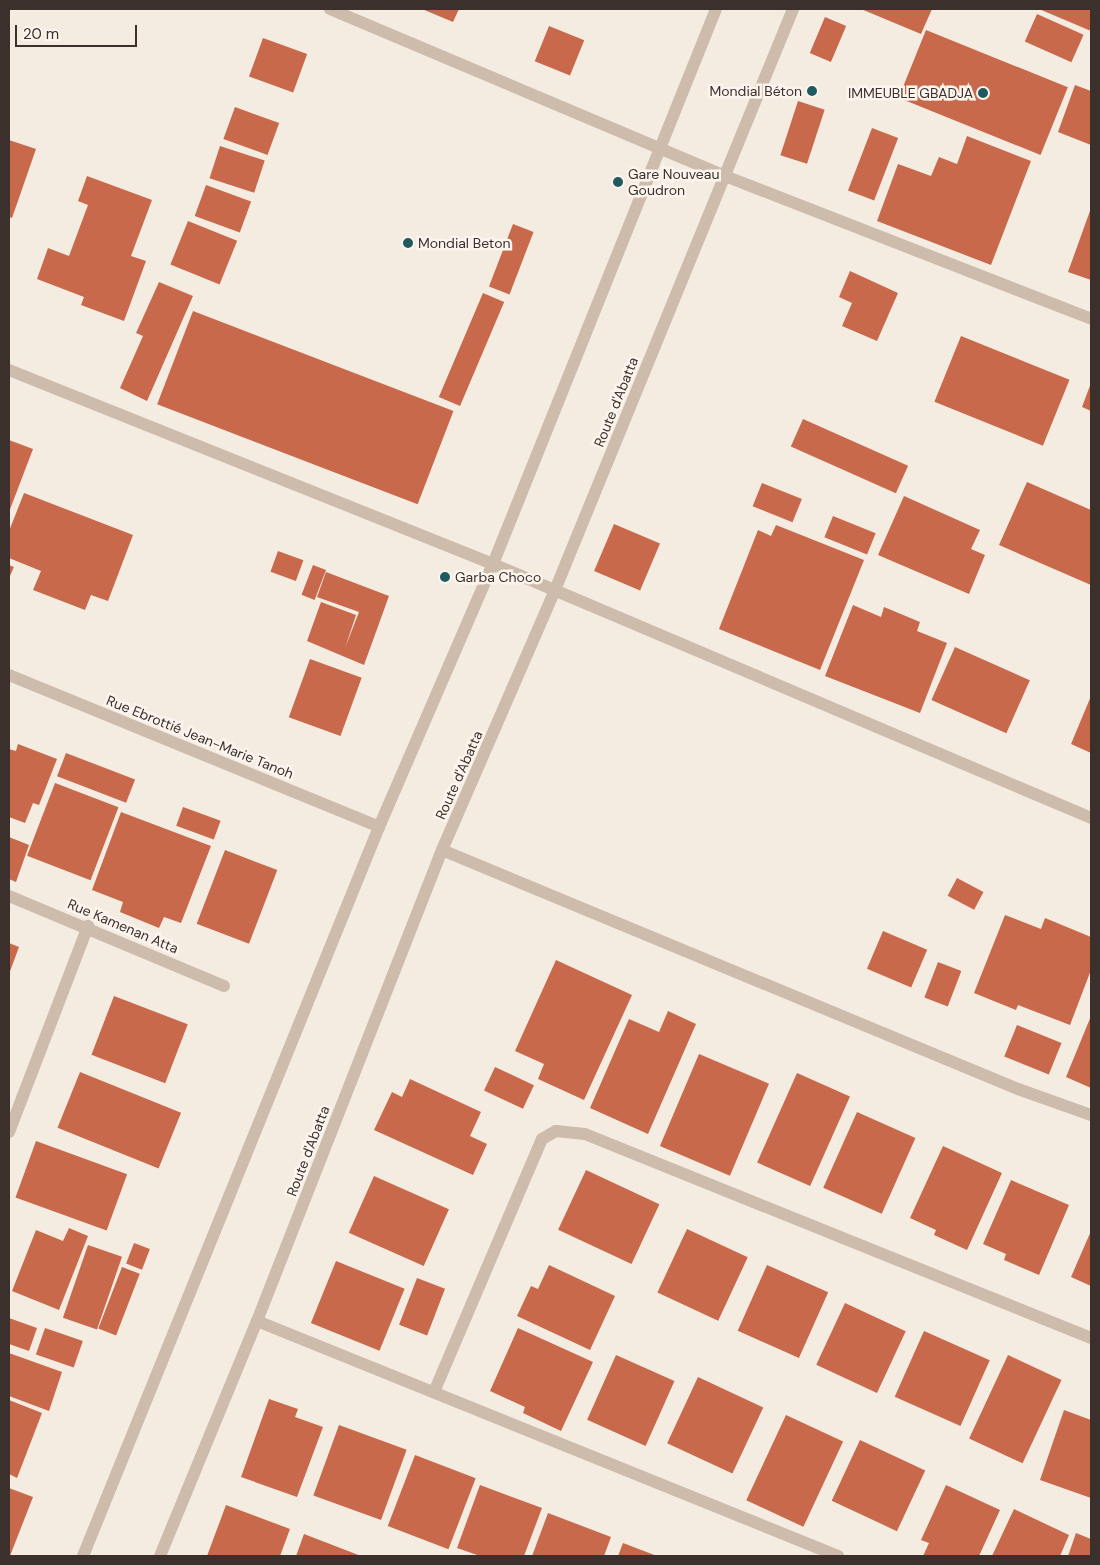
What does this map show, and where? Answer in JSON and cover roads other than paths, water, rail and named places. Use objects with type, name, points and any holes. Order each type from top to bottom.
[{"type":"street","points":[[330,9],[725,176],[1091,319]]},
{"type":"street","points":[[84,1556],[379,827],[494,564],[659,147],[716,9]]},
{"type":"street","name":"Route d'Abatta","points":[[160,1556],[257,1321],[442,850],[555,590],[793,9]]},
{"type":"street","points":[[9,370],[494,564],[1091,818]]},
{"type":"street","name":"Rue Ebrottié Jean-Marie Tanoh","points":[[9,675],[379,827]]},
{"type":"street","points":[[442,850],[1018,1089],[1091,1115]]},
{"type":"street","name":"Rue Kamenan Atta","points":[[9,896],[88,926],[224,986]]},
{"type":"street","points":[[9,1132],[88,926]]},
{"type":"street","points":[[434,1392],[542,1139],[556,1131],[585,1134],[1091,1338]]},
{"type":"street","points":[[257,1321],[838,1556]]},
{"type":"place","name":"Mondial Béton","points":[[812,91]]},
{"type":"place","name":"IMMEUBLE GBADJA","points":[[983,93]]},
{"type":"place","name":"Gare Nouveau Goudron","points":[[618,182]]},
{"type":"place","name":"Mondial Beton","points":[[408,243]]},
{"type":"place","name":"Garba Choco","points":[[445,577]]}]
